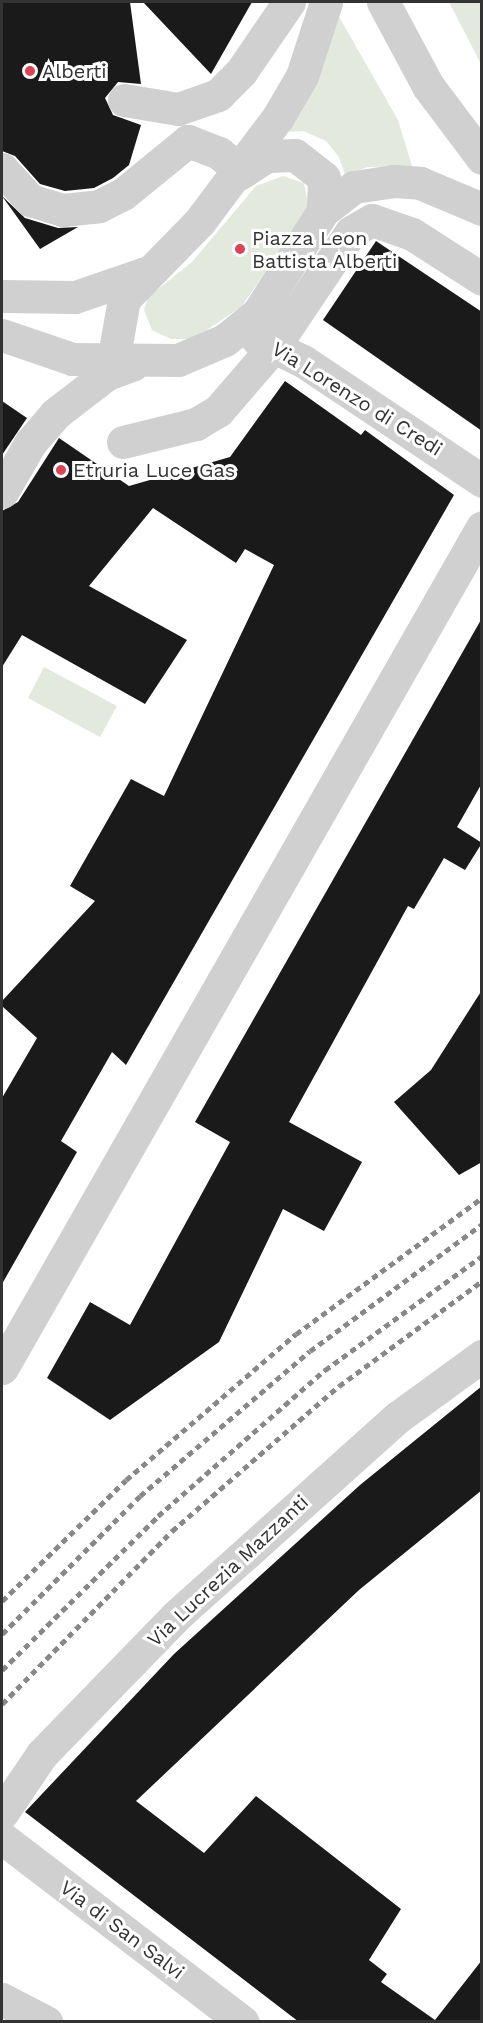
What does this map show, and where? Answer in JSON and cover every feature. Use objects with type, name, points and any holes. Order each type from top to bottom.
[{"type":"street","points":[[124,100],[178,109],[218,95],[241,72],[289,2]]},
{"type":"street","points":[[128,362],[119,313],[145,273],[200,221],[236,174],[302,75],[327,2]]},
{"type":"street","points":[[383,2],[428,86],[482,158]]},
{"type":"street","points":[[2,169],[30,200],[63,210],[92,207],[117,197],[188,141],[210,148],[236,174]]},
{"type":"street","points":[[236,174],[267,156],[295,155],[324,178],[323,211]]},
{"type":"street","points":[[2,334],[54,354],[128,362],[178,360],[225,340],[258,313],[323,211],[354,186],[394,180],[448,191],[482,209]]},
{"type":"street","points":[[123,442],[196,424],[218,411],[275,345],[345,240],[372,220],[412,234],[482,279]]},
{"type":"street","points":[[2,296],[75,297],[145,273]]},
{"type":"street","name":"Via Lorenzo di Credi","points":[[225,340],[254,338],[275,345],[482,481]]},
{"type":"street","points":[[2,492],[31,442],[78,393],[128,362]]},
{"type":"street","points":[[2,1368],[482,527]]},
{"type":"street","name":"Via Lucrezia Mazzanti","points":[[2,1813],[42,1754],[176,1616],[398,1417],[482,1356]]},
{"type":"street","name":"Via di San Salvi","points":[[2,1838],[238,2020]]},
{"type":"street","points":[[2,1999],[46,2022]]},
{"type":"shaded area","points":[[449,2],[481,2],[481,64]]},
{"type":"shaded area","points":[[338,15],[398,120],[412,166],[368,167],[345,175],[339,157],[326,141],[303,131],[289,132]]},
{"type":"shaded area","points":[[283,176],[304,183],[309,208],[242,306],[194,339],[171,339],[152,330],[144,310],[148,297],[192,262],[256,186]]},
{"type":"shaded area","points":[[44,667],[117,706],[100,737],[28,698]]},
{"type":"building","points":[[2,2],[130,2],[141,84],[118,82],[105,98],[113,115],[141,125],[129,165],[113,178],[94,188],[65,191],[40,184],[15,156],[2,151]]},
{"type":"building","points":[[143,2],[252,2],[211,74]]},
{"type":"building","points":[[2,196],[25,218],[58,228],[78,227],[40,249]]},
{"type":"building","points":[[376,241],[482,312],[482,431],[323,320]]},
{"type":"building","points":[[285,381],[361,435],[365,430],[454,495],[126,1065],[112,1052],[61,1141],[77,1152],[2,1284],[2,1098],[37,1038],[2,1006],[2,1001],[95,901],[70,886],[131,779],[164,796],[274,565],[245,549],[236,563],[153,508],[89,586],[187,640],[145,704],[22,635],[2,667],[2,511],[18,502],[59,438],[129,486],[230,457]]},
{"type":"building","points":[[2,401],[27,418],[2,455]]},
{"type":"building","points":[[482,618],[482,783],[457,827],[482,843],[465,870],[444,858],[414,909],[408,906],[289,1122],[362,1162],[324,1231],[283,1209],[219,1342],[110,1420],[47,1378],[90,1302],[130,1325],[230,1142],[195,1122]]},
{"type":"building","points":[[482,990],[482,1162],[459,1175],[394,1102],[431,1070]]},
{"type":"building","points":[[482,1386],[482,1490],[359,1590],[136,1801],[204,1853],[256,1796],[401,1909],[369,1960],[387,1974],[381,1982],[435,2020],[482,1960],[482,2022],[299,2022],[25,1812],[174,1654],[360,1485]]},
{"type":"railway","points":[[2,1601],[126,1480],[296,1334],[482,1198]]},
{"type":"railway","points":[[2,1634],[140,1496],[310,1351],[482,1224]]},
{"type":"railway","points":[[2,1670],[158,1516],[325,1370],[482,1256]]},
{"type":"railway","points":[[2,1704],[172,1531],[339,1386],[482,1281]]},
{"type":"place","name":"Alberti","points":[[30,71]]},
{"type":"place","name":"Piazza Leon Battista Alberti","points":[[240,249]]},
{"type":"place","name":"Etruria Luce Gas","points":[[61,470]]}]
